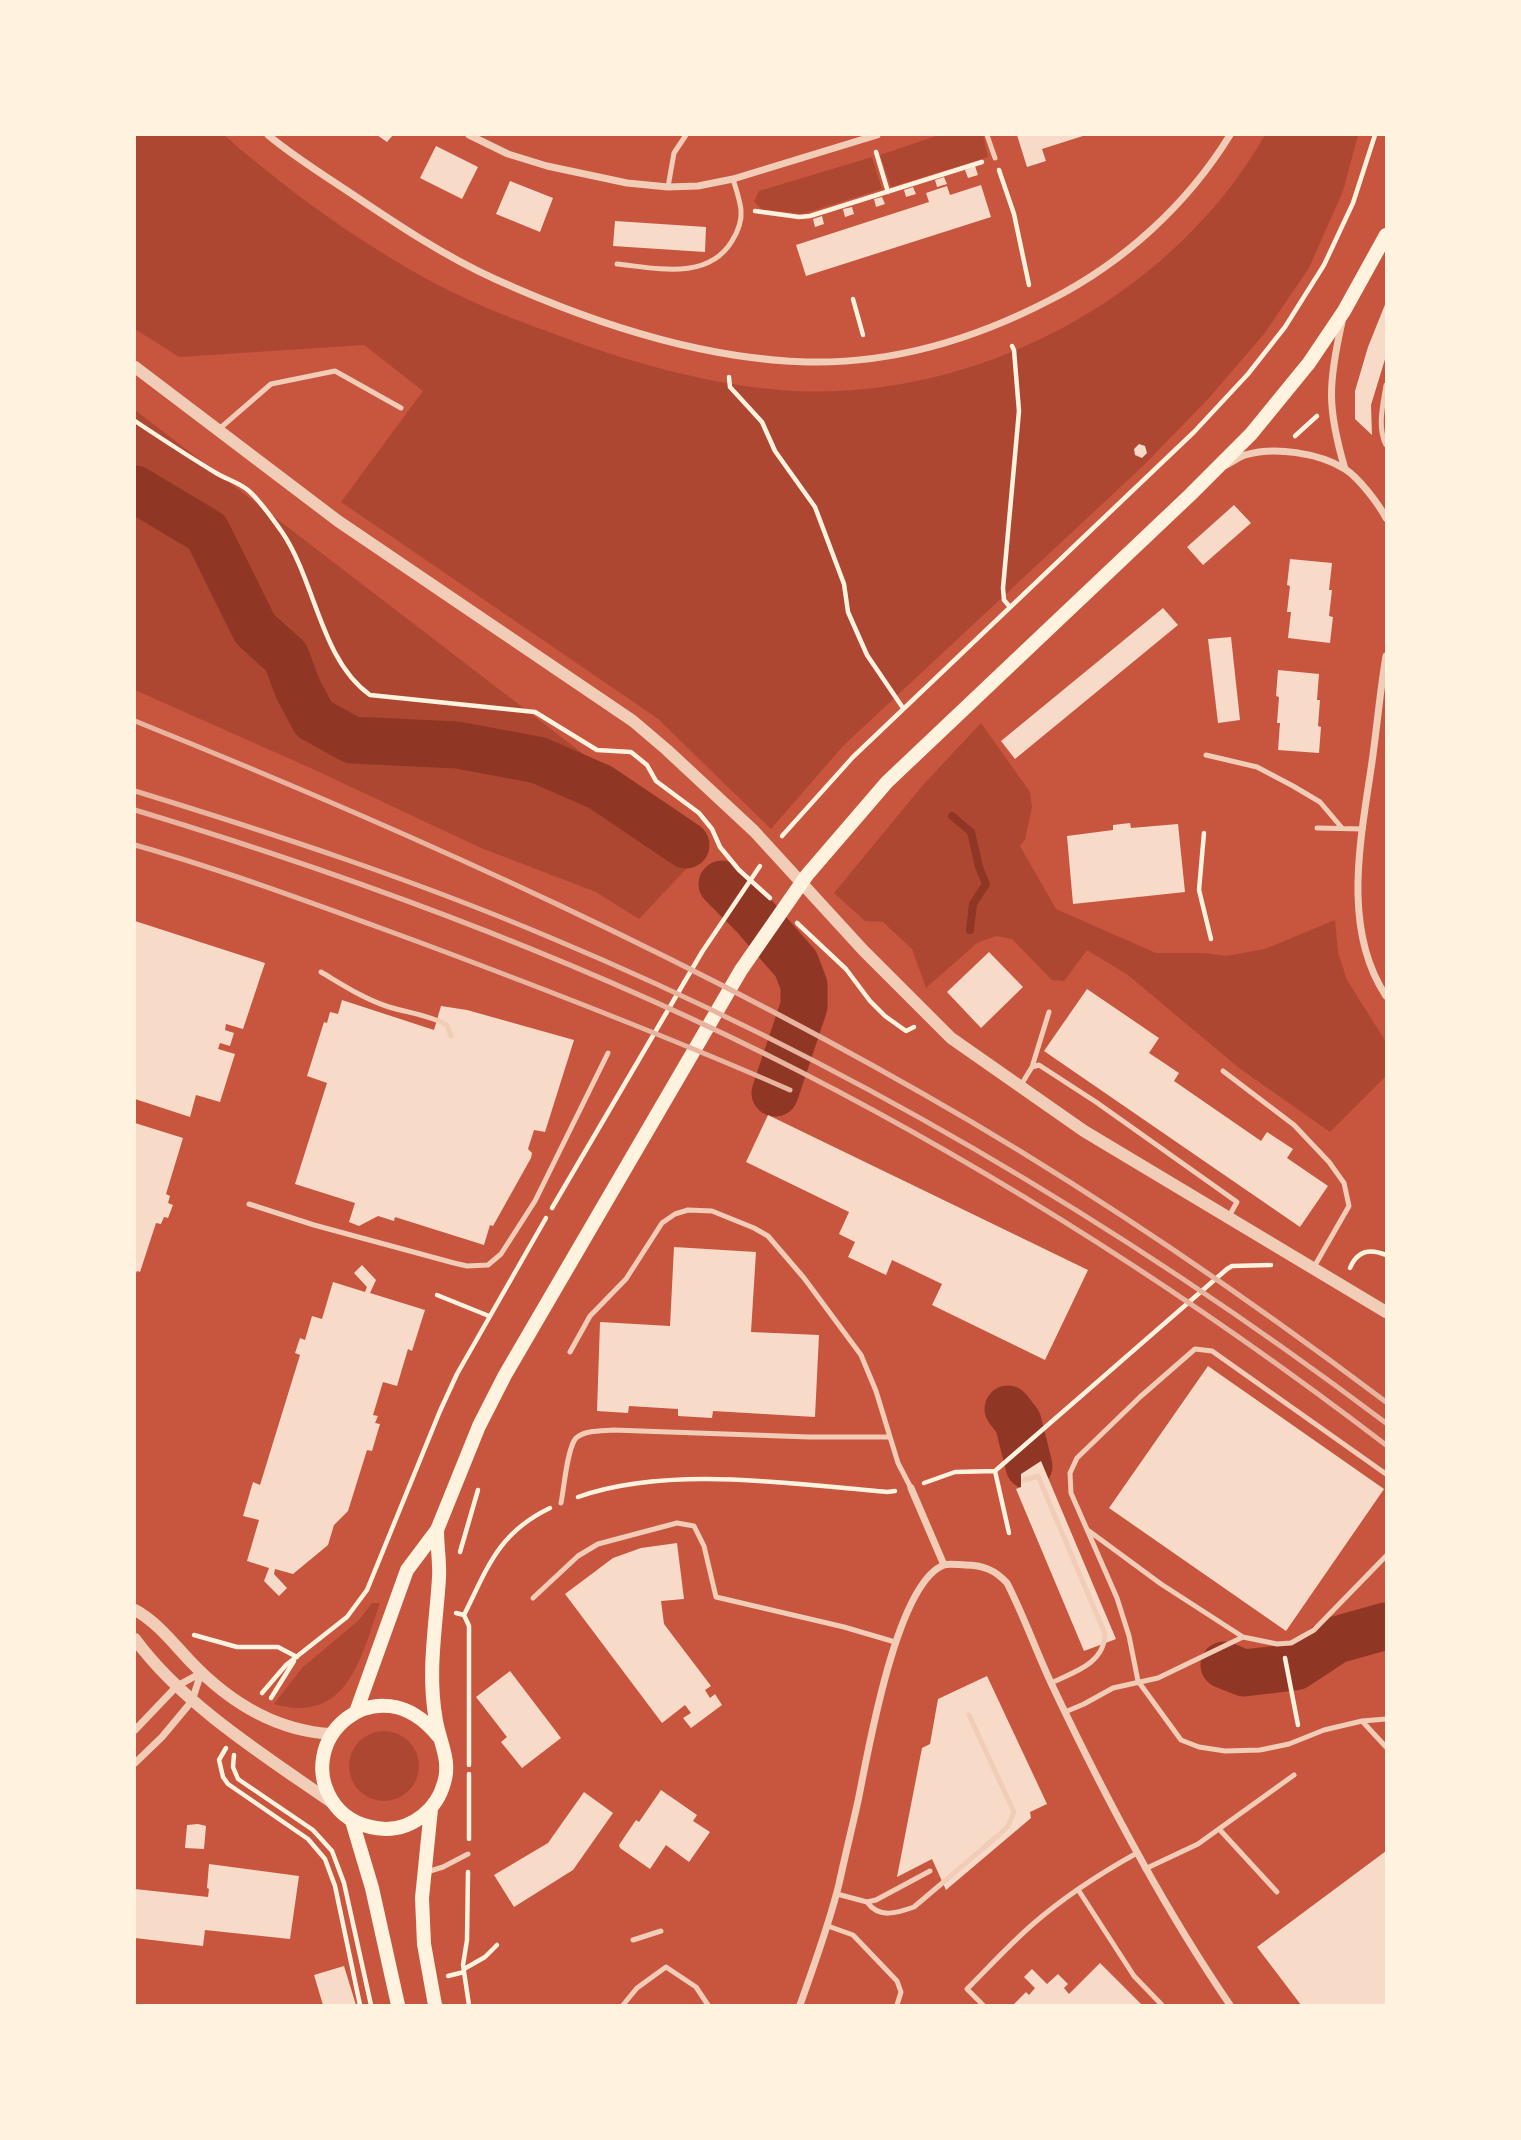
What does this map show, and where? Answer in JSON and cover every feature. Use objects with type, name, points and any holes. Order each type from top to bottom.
[{"type":"main road","points":[[356,1712],[407,1570],[436,1530],[479,1426],[523,1342],[741,970],[807,875],[887,782],[1216,470],[1276,405],[1309,363],[1344,311],[1386,235]]},
{"type":"main road","points":[[436,1530],[439,1577],[430,1693],[447,1765],[440,1796],[431,1809],[414,1822],[394,1829],[372,1828],[352,1821],[334,1804],[326,1788],[322,1769],[324,1751],[332,1734],[343,1721],[356,1712],[374,1706],[393,1705],[411,1710],[426,1721],[438,1735]]},
{"type":"main road","points":[[431,1809],[424,1873],[424,1944],[435,2005]]},
{"type":"main road","points":[[352,1821],[372,1888],[398,2005]]},
{"type":"street","points":[[268,135],[386,217],[506,284],[608,323],[667,340],[760,358],[808,362],[883,356],[934,346],[1002,324],[1058,297],[1091,277],[1161,221],[1191,188],[1230,135]]},
{"type":"street","points":[[469,135],[508,154],[547,166],[627,183],[668,187],[698,186],[733,178],[877,135]]},
{"type":"street","points":[[1344,311],[1334,358],[1330,397],[1337,442],[1345,469]]},
{"type":"street","points":[[135,367],[338,521],[633,721],[727,805],[931,1020],[966,1049],[1084,1131],[1386,1312]]},
{"type":"street","points":[[1216,470],[1246,455],[1292,451],[1308,454],[1345,469],[1373,499],[1386,518]]},
{"type":"street","points":[[1386,656],[1383,704],[1363,829],[1358,895],[1361,931],[1369,965],[1386,996]]},
{"type":"street","points":[[911,1488],[944,1565]]},
{"type":"street","points":[[800,2005],[837,1894],[876,1710],[895,1642],[908,1611],[932,1574],[944,1565],[977,1564],[996,1571],[1007,1583],[1051,1683],[1137,1853],[1197,1958],[1230,2005]]},
{"type":"street","points":[[135,1610],[148,1617],[201,1673],[239,1703],[266,1718],[312,1732],[332,1734]]},
{"type":"street","points":[[135,1639],[192,1701],[274,1764],[334,1804]]},
{"type":"street","points":[[135,1730],[177,1686],[201,1673]]},
{"type":"street","points":[[135,1763],[162,1737],[192,1701],[201,1673]]},
{"type":"lane","points":[[668,187],[674,153],[686,135]]},
{"type":"lane","points":[[988,135],[995,158]]},
{"type":"lane","points":[[617,264],[680,270],[704,265],[725,253],[737,233],[740,208],[733,178]]},
{"type":"lane","points":[[218,430],[271,384],[335,371],[401,408]]},
{"type":"lane","points":[[1386,385],[1381,421],[1386,445]]},
{"type":"lane","points":[[1206,755],[1257,767],[1281,779],[1320,802],[1342,828]]},
{"type":"lane","points":[[1317,828],[1363,829]]},
{"type":"lane","points":[[321,971],[359,995],[438,1020],[447,1025],[451,1036]]},
{"type":"lane","points":[[1020,1087],[1032,1067],[1049,1012]]},
{"type":"lane","points":[[249,1204],[314,1225],[467,1266],[488,1265],[501,1254],[535,1201],[608,1053]]},
{"type":"lane","points":[[1032,1067],[1039,1065],[1096,1102],[1237,1202],[1228,1218]]},
{"type":"lane","points":[[1223,1071],[1294,1125],[1329,1162],[1344,1183],[1349,1206],[1314,1267]]},
{"type":"lane","points":[[570,1352],[590,1316],[626,1279],[662,1223],[675,1214],[688,1210],[712,1211],[768,1236],[804,1278],[861,1355],[876,1391],[898,1463],[911,1488]]},
{"type":"lane","points":[[1386,1474],[1212,1351],[1195,1349],[1077,1458],[1070,1473],[1071,1493],[1117,1598],[1129,1636],[1138,1681],[1181,1740],[1199,1747],[1225,1751],[1260,1750],[1324,1730],[1362,1721],[1386,1719]]},
{"type":"lane","points":[[561,1503],[571,1447],[577,1438],[589,1432],[613,1430],[890,1437]]},
{"type":"lane","points":[[1024,1480],[1038,1476],[1105,1634],[1104,1646],[1096,1659],[1051,1683]]},
{"type":"lane","points":[[533,1598],[578,1556],[598,1544],[677,1523],[694,1526],[704,1546],[716,1597],[826,1622],[895,1642]]},
{"type":"lane","points":[[1087,1529],[1161,1584],[1243,1637],[1277,1644],[1291,1643],[1301,1638],[1329,1616],[1386,1556]]},
{"type":"lane","points":[[1065,1712],[1113,1688],[1158,1678],[1243,1637]]},
{"type":"lane","points":[[867,1902],[872,1909],[885,1913],[897,1913],[914,1907],[1000,1834],[1012,1820],[1013,1812],[970,1715]]},
{"type":"lane","points":[[1362,1721],[1386,1747]]},
{"type":"lane","points":[[1146,1869],[1198,1844],[1294,1775]]},
{"type":"lane","points":[[1220,1829],[1277,1892]]},
{"type":"lane","points":[[983,2005],[967,1989],[1034,1923],[1137,1853]]},
{"type":"lane","points":[[424,1873],[468,1854]]},
{"type":"lane","points":[[837,1894],[867,1902],[890,1894],[930,1871]]},
{"type":"lane","points":[[1079,1891],[1133,1976],[1162,2005]]},
{"type":"lane","points":[[828,1926],[853,1936],[897,1981],[901,1992],[897,2005]]},
{"type":"lane","points":[[633,1940],[661,1931]]},
{"type":"lane","points":[[623,2005],[636,1988],[666,1967],[696,1987],[708,2005]]},
{"type":"path","points":[[778,842],[853,757],[1194,432],[1266,352],[1307,295],[1324,265],[1353,203],[1376,135]]},
{"type":"path","points":[[876,152],[888,191]]},
{"type":"path","points":[[740,208],[799,218],[810,216],[995,158],[1014,214],[1029,285]]},
{"type":"path","points":[[853,299],[863,335]]},
{"type":"path","points":[[1010,607],[1004,600],[1003,588],[1019,403],[1017,368],[1012,345]]},
{"type":"path","points":[[729,377],[730,387],[762,422],[775,452],[815,507],[844,584],[848,612],[867,655],[903,708]]},
{"type":"path","points":[[1292,439],[1317,415]]},
{"type":"path","points":[[135,421],[223,477],[246,488],[257,499],[297,555],[331,643],[355,684],[370,695],[534,712],[597,750],[631,752],[647,765],[656,781],[699,813],[712,829],[720,847],[739,870],[777,905]]},
{"type":"path","points":[[1204,834],[1199,890],[1211,939]]},
{"type":"path","points":[[259,1697],[276,1675],[347,1616],[367,1590],[440,1411],[490,1314],[702,952],[763,862]]},
{"type":"path","points":[[797,923],[824,947],[885,1016],[906,1031],[931,1020]]},
{"type":"path","points":[[1350,1268],[1356,1256],[1362,1252],[1372,1251],[1386,1255]]},
{"type":"path","points":[[464,1615],[495,1554],[508,1535],[520,1525],[561,1503],[595,1492],[629,1485],[726,1480],[887,1492],[911,1488],[956,1472],[995,1471],[1227,1269],[1232,1266],[1273,1265]]},
{"type":"path","points":[[437,1295],[490,1314]]},
{"type":"path","points":[[995,1471],[1009,1533]]},
{"type":"path","points":[[460,1554],[481,1479]]},
{"type":"path","points":[[452,1612],[464,1615]]},
{"type":"path","points":[[464,1615],[469,1626],[467,1940],[464,1970],[469,2005]]},
{"type":"path","points":[[189,1638],[194,1635],[237,1647],[278,1647],[297,1657]]},
{"type":"path","points":[[268,1702],[297,1657]]},
{"type":"path","points":[[1285,1661],[1301,1739]]},
{"type":"path","points":[[230,1741],[219,1760],[225,1780],[308,1839],[325,1859],[335,1886],[360,2005]]},
{"type":"path","points":[[239,1747],[233,1762],[238,1779],[313,1830],[332,1851],[344,1883],[371,2005]]},
{"type":"path","points":[[444,1977],[464,1970],[485,1957],[497,1945]]},
{"type":"shaded area","points":[[197,133],[225,136],[295,193],[375,248],[440,286],[518,320],[579,343],[670,371],[731,384],[794,391],[864,389],[933,377],[1001,356],[1065,327],[1125,289],[1179,244],[1226,193],[1265,135],[1358,135],[1343,191],[1309,268],[1264,334],[1208,399],[1143,466],[843,746],[771,829],[657,718],[341,502],[423,391],[364,345],[179,357],[135,329],[135,135]]},
{"type":"shaded area","points":[[939,135],[983,135],[988,157],[891,187],[880,155]]},
{"type":"shaded area","points":[[872,157],[882,189],[802,214],[761,209],[754,201],[759,191]]},
{"type":"shaded area","points":[[135,410],[706,848],[639,919],[596,892],[481,848],[135,690]]},
{"type":"shaded area","points":[[981,723],[1030,792],[1032,807],[1025,840],[1020,846],[1056,909],[1156,953],[1226,956],[1265,949],[1335,920],[1338,952],[1347,980],[1386,1042],[1386,1076],[1330,1132],[1239,1068],[1128,975],[1087,950],[1064,981],[1052,980],[1012,939],[996,936],[977,943],[926,988],[912,949],[883,922],[865,921],[834,893],[923,785]]},
{"type":"shaded area","points":[[372,1603],[380,1603],[366,1645],[348,1682],[335,1696],[319,1705],[299,1708],[274,1704],[302,1668],[359,1620]]},
{"type":"shaded area","points":[[391,1731],[404,1737],[413,1746],[417,1752],[417,1780],[409,1791],[398,1799],[377,1801],[359,1791],[351,1780],[349,1759],[359,1741],[370,1733]]},
{"type":"building","points":[[377,135],[393,135],[387,142]]},
{"type":"building","points":[[1017,135],[1086,135],[1042,149],[1046,161],[1027,167]]},
{"type":"building","points":[[436,146],[478,167],[462,199],[420,178]]},
{"type":"building","points":[[975,166],[978,175],[968,178],[965,170]]},
{"type":"building","points":[[944,177],[947,184],[937,187],[935,180]]},
{"type":"building","points":[[510,181],[553,198],[540,232],[496,214]]},
{"type":"building","points":[[981,185],[991,217],[806,276],[796,245],[929,202],[926,193],[947,186],[950,195]]},
{"type":"building","points":[[913,187],[916,194],[906,197],[904,190]]},
{"type":"building","points":[[882,197],[885,204],[876,207],[874,199]]},
{"type":"building","points":[[852,207],[854,214],[845,217],[843,209]]},
{"type":"building","points":[[822,216],[824,224],[815,227],[813,219]]},
{"type":"building","points":[[615,221],[706,227],[705,252],[613,246]]},
{"type":"building","points":[[1386,302],[1386,356],[1371,405],[1372,435],[1355,419],[1355,391],[1368,347]]},
{"type":"building","points":[[1139,444],[1145,446],[1147,453],[1142,458],[1135,455],[1134,449]]},
{"type":"building","points":[[1234,505],[1251,523],[1203,565],[1187,547]]},
{"type":"building","points":[[1290,559],[1332,563],[1329,616],[1333,617],[1330,643],[1288,638],[1291,612],[1287,612],[1290,586],[1287,585]]},
{"type":"building","points":[[1163,608],[1178,625],[1015,759],[1001,741]]},
{"type":"building","points":[[1231,637],[1240,720],[1218,723],[1208,639]]},
{"type":"building","points":[[1278,670],[1319,674],[1319,753],[1278,750]]},
{"type":"building","points":[[1130,823],[1131,828],[1178,824],[1185,892],[1073,904],[1067,836],[1113,830],[1113,825]]},
{"type":"building","points":[[135,921],[265,963],[243,1029],[226,1024],[225,1030],[234,1033],[230,1046],[220,1043],[218,1049],[235,1054],[220,1102],[196,1095],[190,1117],[135,1099]]},
{"type":"building","points":[[989,952],[1023,987],[981,1028],[947,992]]},
{"type":"building","points":[[1087,989],[1159,1038],[1149,1053],[1179,1073],[1174,1081],[1261,1141],[1267,1132],[1293,1149],[1287,1158],[1328,1186],[1300,1227],[1044,1051]]},
{"type":"building","points":[[342,1000],[434,1030],[441,1006],[467,1010],[574,1040],[545,1132],[534,1130],[528,1149],[532,1153],[531,1158],[493,1226],[490,1225],[484,1245],[395,1217],[394,1221],[378,1216],[359,1226],[349,1222],[355,1203],[295,1184],[327,1083],[307,1076],[324,1022],[327,1023],[330,1012],[338,1014]]},
{"type":"building","points":[[768,1115],[1088,1270],[1045,1360],[932,1305],[942,1284],[892,1260],[886,1275],[848,1257],[855,1242],[839,1234],[849,1212],[746,1162]]},
{"type":"building","points":[[135,1123],[183,1138],[166,1194],[170,1196],[168,1203],[173,1205],[168,1218],[164,1217],[161,1224],[156,1223],[140,1272],[137,1271],[135,1275]]},
{"type":"building","points":[[674,1247],[756,1252],[751,1332],[819,1335],[815,1417],[713,1411],[712,1418],[678,1416],[678,1409],[629,1406],[628,1413],[597,1411],[600,1322],[670,1326]]},
{"type":"building","points":[[362,1265],[376,1280],[370,1293],[425,1310],[412,1351],[408,1349],[397,1386],[383,1382],[373,1415],[378,1416],[375,1423],[380,1424],[372,1451],[367,1450],[348,1511],[334,1525],[328,1545],[293,1574],[275,1569],[274,1574],[287,1588],[279,1596],[264,1581],[269,1568],[247,1561],[259,1520],[243,1516],[253,1482],[260,1485],[300,1355],[295,1353],[300,1338],[305,1340],[312,1316],[322,1319],[333,1282],[365,1292],[367,1287],[354,1273]]},
{"type":"building","points":[[1208,1366],[1384,1489],[1286,1631],[1109,1508]]},
{"type":"building","points":[[1041,1461],[1116,1639],[1084,1651],[1016,1489],[1021,1487],[1021,1474]]},
{"type":"building","points":[[677,1543],[684,1599],[661,1601],[664,1624],[711,1686],[705,1690],[710,1698],[715,1694],[722,1705],[691,1728],[683,1718],[691,1713],[685,1705],[662,1723],[565,1594],[613,1558],[641,1548]]},
{"type":"building","points":[[510,1671],[561,1738],[522,1768],[501,1742],[507,1737],[476,1697]]},
{"type":"building","points":[[987,1676],[1047,1804],[1030,1812],[1031,1818],[946,1890],[932,1859],[897,1877],[922,1748],[930,1744],[938,1699]]},
{"type":"building","points":[[661,1790],[697,1815],[693,1821],[710,1832],[689,1862],[666,1845],[650,1869],[619,1845]]},
{"type":"building","points":[[584,1792],[613,1813],[573,1870],[514,1907],[494,1875],[548,1843]]},
{"type":"building","points":[[187,1825],[206,1826],[204,1849],[185,1848]]},
{"type":"building","points":[[1386,1851],[1386,2005],[1301,2005],[1257,1947]]},
{"type":"building","points":[[209,1864],[299,1876],[290,1939],[205,1930],[203,1946],[135,1938],[135,1889],[208,1897]]},
{"type":"building","points":[[1100,1963],[1142,2005],[1013,2005],[1026,1992],[1029,1995],[1035,1988],[1024,1977],[1032,1969],[1047,1984],[1058,1974],[1068,1984],[1064,1988],[1069,1994]]},
{"type":"building","points":[[344,1966],[356,2005],[323,2005],[314,1975]]},
{"type":"waterway","points":[[135,489],[207,532],[255,629],[286,657],[298,689],[314,719],[352,740],[457,745],[538,760],[600,787],[686,845]]},
{"type":"waterway","points":[[952,816],[971,832],[986,884],[973,904],[970,930]]},
{"type":"waterway","points":[[722,884],[796,964],[804,985],[804,1006],[775,1093]]},
{"type":"waterway","points":[[1008,1409],[1018,1422],[1029,1466]]},
{"type":"waterway","points":[[1224,1665],[1244,1673],[1295,1667],[1336,1640],[1386,1626]]},
{"type":"railway","points":[[135,721],[455,857],[664,956],[768,1009],[1024,1153],[1233,1291],[1386,1402]]},
{"type":"railway","points":[[135,791],[292,841],[447,896],[549,937],[769,1038],[877,1094],[1086,1216],[1188,1282],[1386,1423]]},
{"type":"railway","points":[[135,810],[390,894],[474,926],[639,995],[801,1072],[953,1155],[1102,1245],[1246,1342],[1386,1445]]},
{"type":"railway","points":[[135,845],[241,878],[416,941],[604,1013],[790,1090]]}]
